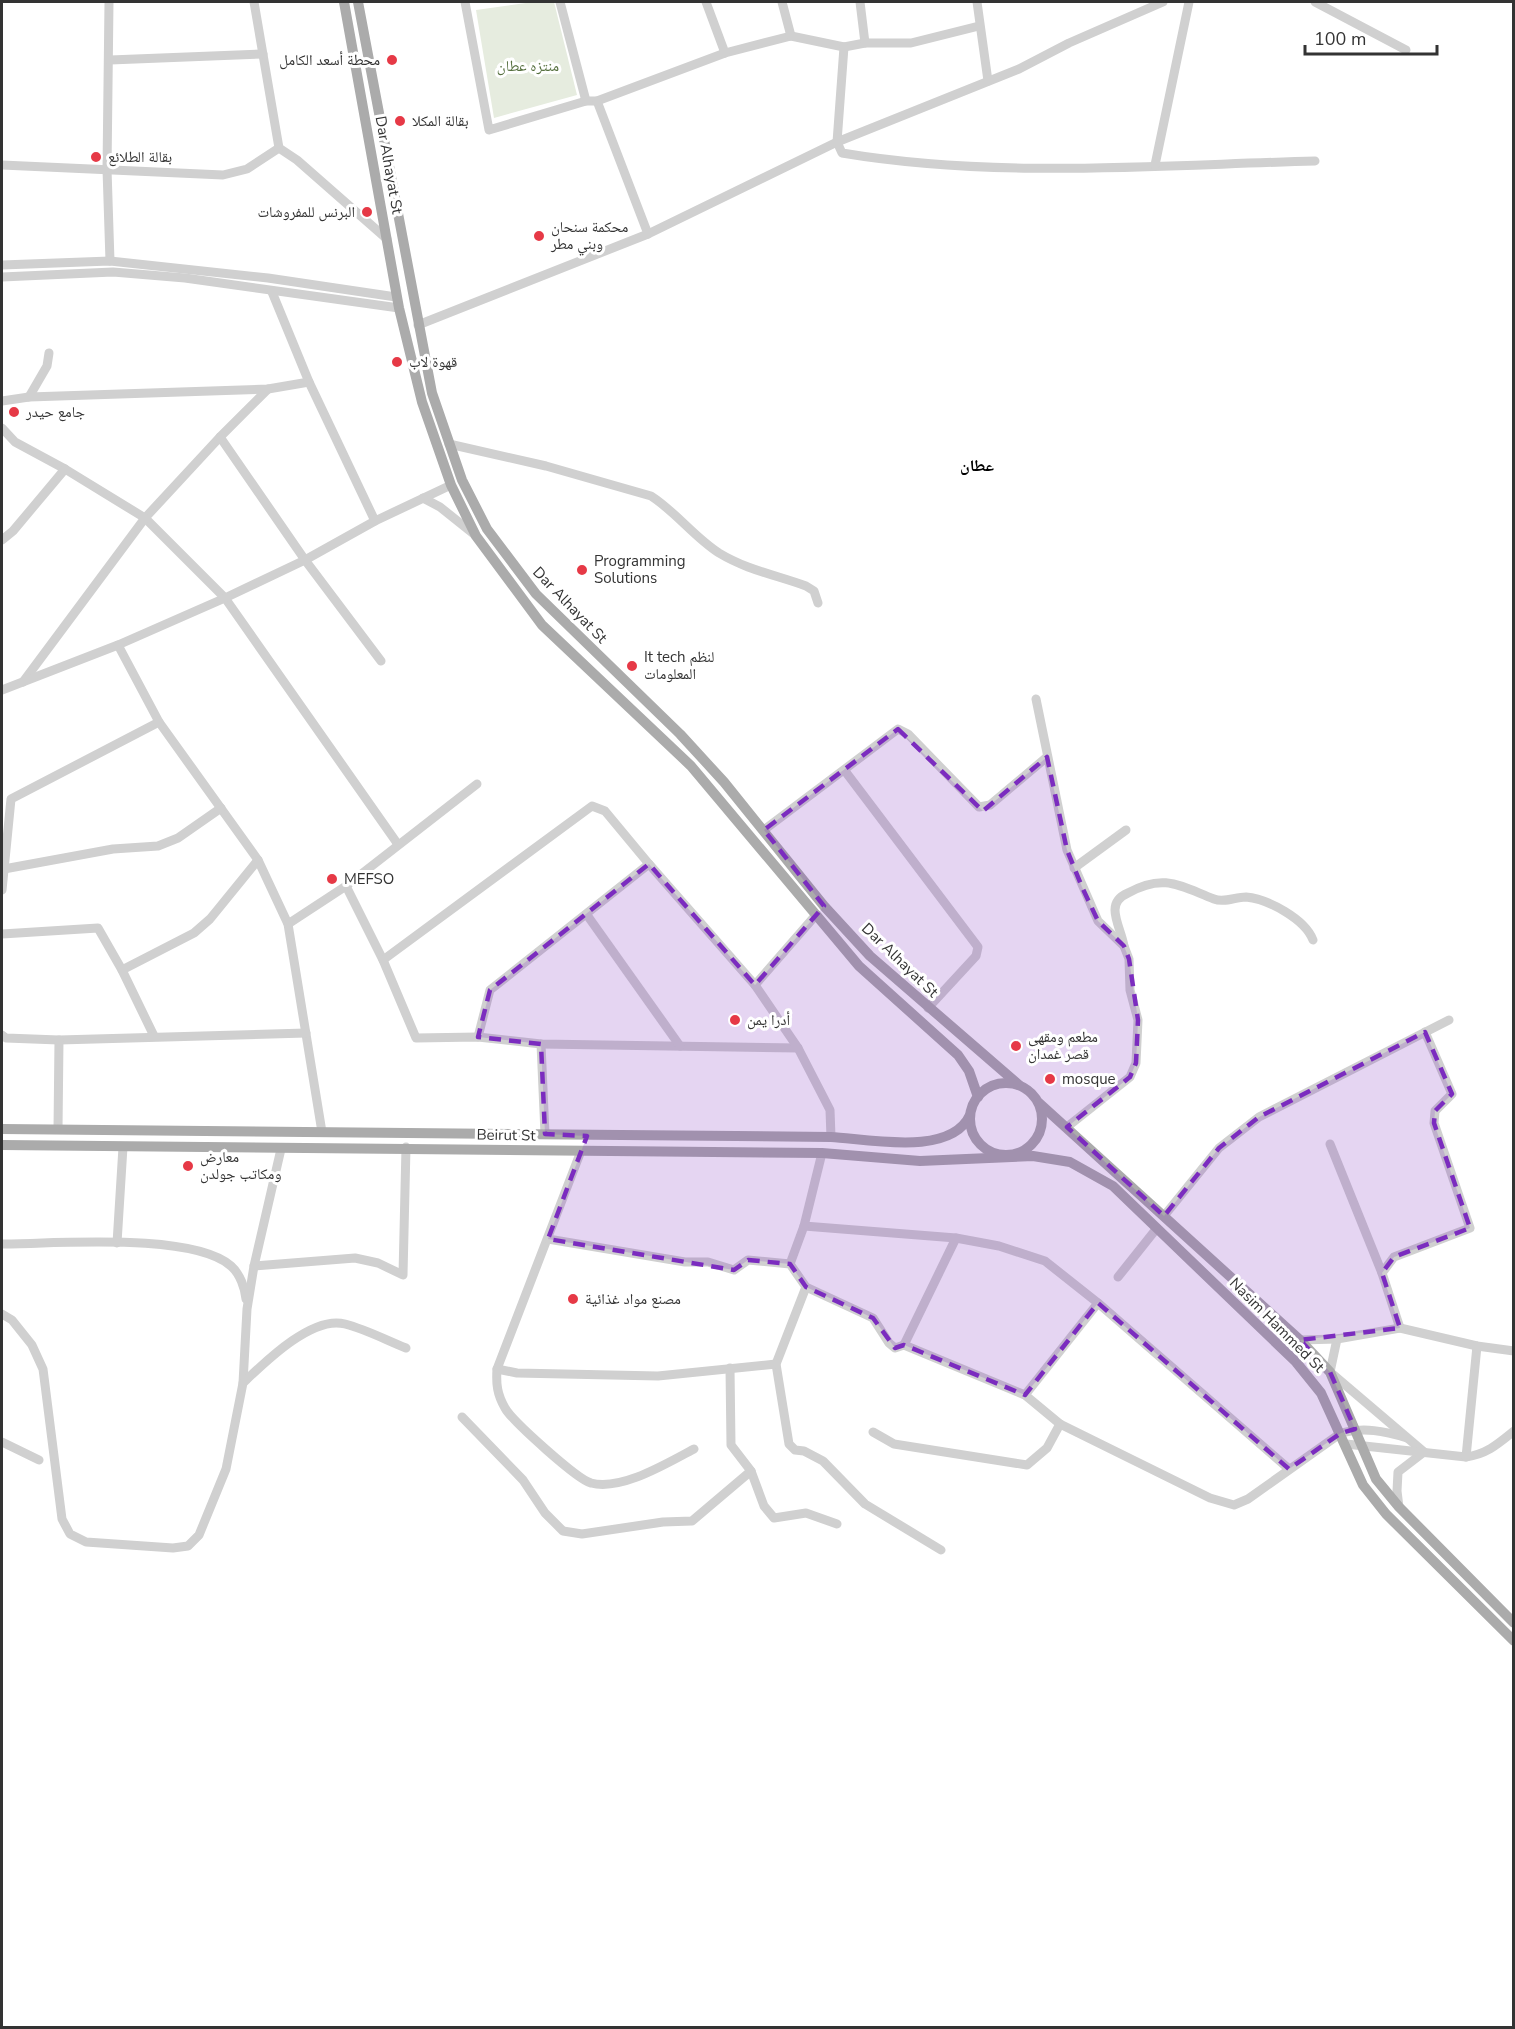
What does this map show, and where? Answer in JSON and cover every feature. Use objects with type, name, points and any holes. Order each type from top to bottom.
[{"type":"main road","name":"Dar Alhayat St","points":[[344,2],[396,297],[422,402],[451,485],[476,536],[542,626],[691,766],[859,966],[958,1055],[969,1071],[978,1097]]},
{"type":"main road","name":"Dar Alhayat St","points":[[358,2],[432,393],[473,505],[515,569],[536,594],[680,734],[870,956],[1019,1085]]},
{"type":"main road","points":[[354,53],[367,51]]},
{"type":"main road","points":[[413,365],[426,363]]},
{"type":"main road","points":[[815,916],[825,906]]},
{"type":"main road","points":[[996,1084],[1019,1085],[1034,1095],[1039,1103],[1042,1126],[1030,1146],[1008,1156],[996,1153],[981,1143],[971,1128],[970,1115],[978,1097],[996,1084]]},
{"type":"main road","name":"Nasim Hammed St","points":[[1039,1103],[1300,1340],[1330,1372],[1376,1479],[1399,1507],[1514,1623]]},
{"type":"main road","name":"Beirut St","points":[[2,1129],[831,1137],[922,1142],[939,1140],[967,1124],[970,1115]]},
{"type":"main road","points":[[214,1132],[214,1146]]},
{"type":"main road","points":[[598,1136],[598,1150]]},
{"type":"main road","name":"Beirut St","points":[[2,1145],[214,1146],[281,1149],[406,1147],[581,1152],[598,1150],[822,1153],[920,1161],[1008,1156]]},
{"type":"main road","name":"Nasim Hammed St","points":[[1008,1156],[1034,1155],[1070,1162],[1113,1186],[1296,1362],[1321,1393],[1341,1432],[1363,1485],[1386,1514],[1514,1641]]},
{"type":"street","points":[[109,2],[107,169],[110,261]]},
{"type":"street","points":[[254,2],[279,148],[297,160],[387,239]]},
{"type":"street","points":[[465,2],[489,130],[586,101],[597,102],[725,53],[791,36],[844,47],[865,43],[911,43],[979,26]]},
{"type":"street","points":[[560,2],[586,101]]},
{"type":"street","points":[[706,2],[725,53]]},
{"type":"street","points":[[782,2],[791,36]]},
{"type":"street","points":[[860,2],[865,43]]},
{"type":"street","points":[[977,2],[988,81]]},
{"type":"street","points":[[418,325],[648,234],[837,142],[1019,69],[1069,43],[1163,2]]},
{"type":"street","points":[[1155,165],[1189,2]]},
{"type":"street","points":[[1315,2],[1406,50]]},
{"type":"street","points":[[844,47],[837,142],[842,153],[885,160],[1025,168],[1316,161]]},
{"type":"street","points":[[110,60],[263,54]]},
{"type":"street","points":[[597,102],[648,234]]},
{"type":"street","points":[[2,165],[223,175],[247,170],[279,148]]},
{"type":"street","points":[[2,265],[110,261],[244,275],[396,297]]},
{"type":"street","points":[[2,277],[113,272],[185,278],[399,308]]},
{"type":"street","points":[[272,292],[309,382],[375,521]]},
{"type":"street","points":[[29,397],[46,366],[49,352]]},
{"type":"street","points":[[2,401],[29,397],[268,389],[309,382]]},
{"type":"street","points":[[23,682],[145,518],[268,389]]},
{"type":"street","points":[[2,428],[15,442],[65,469],[145,518],[225,598],[398,843]]},
{"type":"street","points":[[220,437],[305,560],[381,661]]},
{"type":"street","points":[[449,444],[546,466],[651,496],[666,506],[717,552],[750,569],[806,586],[814,591],[818,603]]},
{"type":"street","points":[[2,540],[13,531],[65,469]]},
{"type":"street","points":[[2,690],[118,645],[225,598],[451,485]]},
{"type":"street","points":[[423,498],[476,536]]},
{"type":"street","points":[[118,645],[159,722],[258,860],[288,924],[322,1132]]},
{"type":"street","points":[[1036,699],[1067,850],[1098,921],[1124,946]]},
{"type":"street","points":[[2,890],[11,799],[159,722]]},
{"type":"street","points":[[764,830],[898,729],[909,734],[979,807],[984,808],[1047,758]]},
{"type":"street","points":[[845,771],[978,947],[976,956],[928,1008]]},
{"type":"street","points":[[288,924],[346,886],[398,843],[477,784]]},
{"type":"street","points":[[383,960],[592,806],[605,811],[755,985],[798,1048],[830,1110],[831,1137]]},
{"type":"street","points":[[4,869],[113,849],[158,846],[178,838],[221,808]]},
{"type":"street","points":[[1074,868],[1126,830]]},
{"type":"street","points":[[122,970],[178,944],[194,933],[210,919],[258,860]]},
{"type":"street","points":[[478,1037],[490,990],[649,864]]},
{"type":"street","points":[[1067,1127],[1130,1077],[1136,1064],[1137,1020],[1130,990],[1129,959],[1115,912],[1116,903],[1122,896],[1151,882],[1167,882],[1191,888],[1221,901],[1249,897],[1299,919],[1312,940]]},
{"type":"street","points":[[346,886],[383,960],[416,1038],[478,1037],[542,1044],[798,1048]]},
{"type":"street","points":[[587,915],[680,1046]]},
{"type":"street","points":[[755,985],[815,916]]},
{"type":"street","points":[[2,934],[98,928],[122,970],[154,1036]]},
{"type":"street","points":[[1164,1216],[1220,1148],[1259,1117],[1449,1020]]},
{"type":"street","points":[[1382,1273],[1394,1257],[1470,1228],[1434,1124],[1435,1111],[1452,1094],[1425,1032]]},
{"type":"street","points":[[2,1035],[6,1038],[59,1040],[306,1033]]},
{"type":"street","points":[[58,1129],[59,1040]]},
{"type":"street","points":[[542,1044],[544,1134]]},
{"type":"street","points":[[1330,1144],[1382,1273],[1400,1328]]},
{"type":"street","points":[[117,1243],[123,1147]]},
{"type":"street","points":[[254,1266],[355,1258],[378,1263],[403,1275],[406,1147]]},
{"type":"street","points":[[2,1314],[12,1320],[32,1345],[43,1369],[62,1519],[70,1534],[86,1542],[173,1548],[188,1546],[199,1535],[226,1470],[243,1383],[247,1309],[254,1266],[281,1149]]},
{"type":"street","points":[[581,1152],[496,1369],[495,1387],[506,1410],[547,1449],[590,1484],[615,1483],[649,1473],[694,1449]]},
{"type":"street","points":[[790,1264],[804,1226],[822,1153]]},
{"type":"street","points":[[804,1226],[956,1238],[999,1246],[1045,1261],[1289,1469]]},
{"type":"street","points":[[1118,1277],[1156,1228]]},
{"type":"street","points":[[904,1345],[956,1238]]},
{"type":"street","points":[[548,1239],[685,1262],[708,1262],[734,1270],[748,1260],[790,1264],[806,1287],[873,1318],[889,1343],[895,1348],[904,1345],[1025,1395],[1060,1424],[1210,1498],[1234,1505],[1248,1499],[1341,1432],[1355,1429],[1384,1431],[1407,1438]]},
{"type":"street","points":[[2,1245],[117,1243],[184,1247],[223,1261],[232,1267],[240,1278],[247,1309]]},
{"type":"street","points":[[806,1287],[776,1364],[789,1444],[792,1448],[823,1461],[865,1504],[942,1550]]},
{"type":"street","points":[[1025,1395],[1098,1304]]},
{"type":"street","points":[[243,1383],[286,1344],[326,1324],[343,1323],[406,1348]]},
{"type":"street","points":[[1300,1340],[1337,1339],[1400,1328],[1477,1346],[1514,1351]]},
{"type":"street","points":[[1337,1339],[1330,1372],[1424,1452]]},
{"type":"street","points":[[1467,1457],[1477,1346]]},
{"type":"street","points":[[496,1369],[517,1373],[658,1376],[776,1364]]},
{"type":"street","points":[[730,1368],[731,1445],[751,1471],[764,1506],[774,1518],[806,1513],[837,1524]]},
{"type":"street","points":[[462,1417],[523,1480],[545,1513],[564,1531],[582,1534],[663,1522],[692,1521],[751,1471]]},
{"type":"street","points":[[873,1432],[894,1444],[1027,1465],[1047,1448],[1060,1424]]},
{"type":"street","points":[[1346,1444],[1467,1457],[1480,1455],[1493,1449],[1514,1431]]},
{"type":"street","points":[[2,1442],[39,1460]]},
{"type":"street","points":[[1399,1507],[1398,1472],[1424,1452]]},
{"type":"highlighted area","points":[[898,729],[983,811],[1047,757],[1067,850],[1098,921],[1124,946],[1129,959],[1138,1020],[1136,1063],[1130,1077],[1067,1127],[1164,1216],[1219,1148],[1259,1117],[1425,1032],[1452,1094],[1435,1111],[1434,1123],[1470,1228],[1394,1257],[1382,1273],[1400,1328],[1300,1340],[1330,1372],[1355,1429],[1341,1433],[1289,1469],[1098,1303],[1025,1395],[904,1345],[895,1348],[873,1318],[806,1287],[790,1264],[748,1260],[734,1270],[548,1239],[587,1136],[545,1134],[541,1044],[478,1037],[490,990],[649,864],[755,985],[824,906],[764,830]]},
{"type":"green space","name":"منتزه عطان","points":[[533,2],[554,2],[577,95],[494,118],[476,10]]},
{"type":"place","name":"محطة أسعد الكامل","points":[[392,60]]},
{"type":"place","name":"بقالة المكلا","points":[[400,121]]},
{"type":"place","name":"بقالة الطلائع","points":[[96,157]]},
{"type":"place","name":"البرنس للمفروشات","points":[[367,212]]},
{"type":"place","name":"محكمة سنحان وبني مطر","points":[[539,236]]},
{"type":"place","name":"قهوة لاب","points":[[397,362]]},
{"type":"place","name":"جامع حيدر","points":[[14,412]]},
{"type":"place","name":"Programming Solutions","points":[[582,570]]},
{"type":"place","name":"It tech لنظم المعلومات","points":[[632,666]]},
{"type":"place","name":"MEFSO","points":[[332,879]]},
{"type":"place","name":"أدرا يمن","points":[[735,1020]]},
{"type":"place","name":"مطعم ومقهى قصر غمدان","points":[[1016,1046]]},
{"type":"place","name":"mosque","points":[[1050,1079]]},
{"type":"place","name":"معارض ومكاتب جولدن","points":[[188,1166]]},
{"type":"place","name":"مصنع مواد غذائية","points":[[573,1299]]},
{"type":"district","name":"عطان","points":[[977,465]]}]
